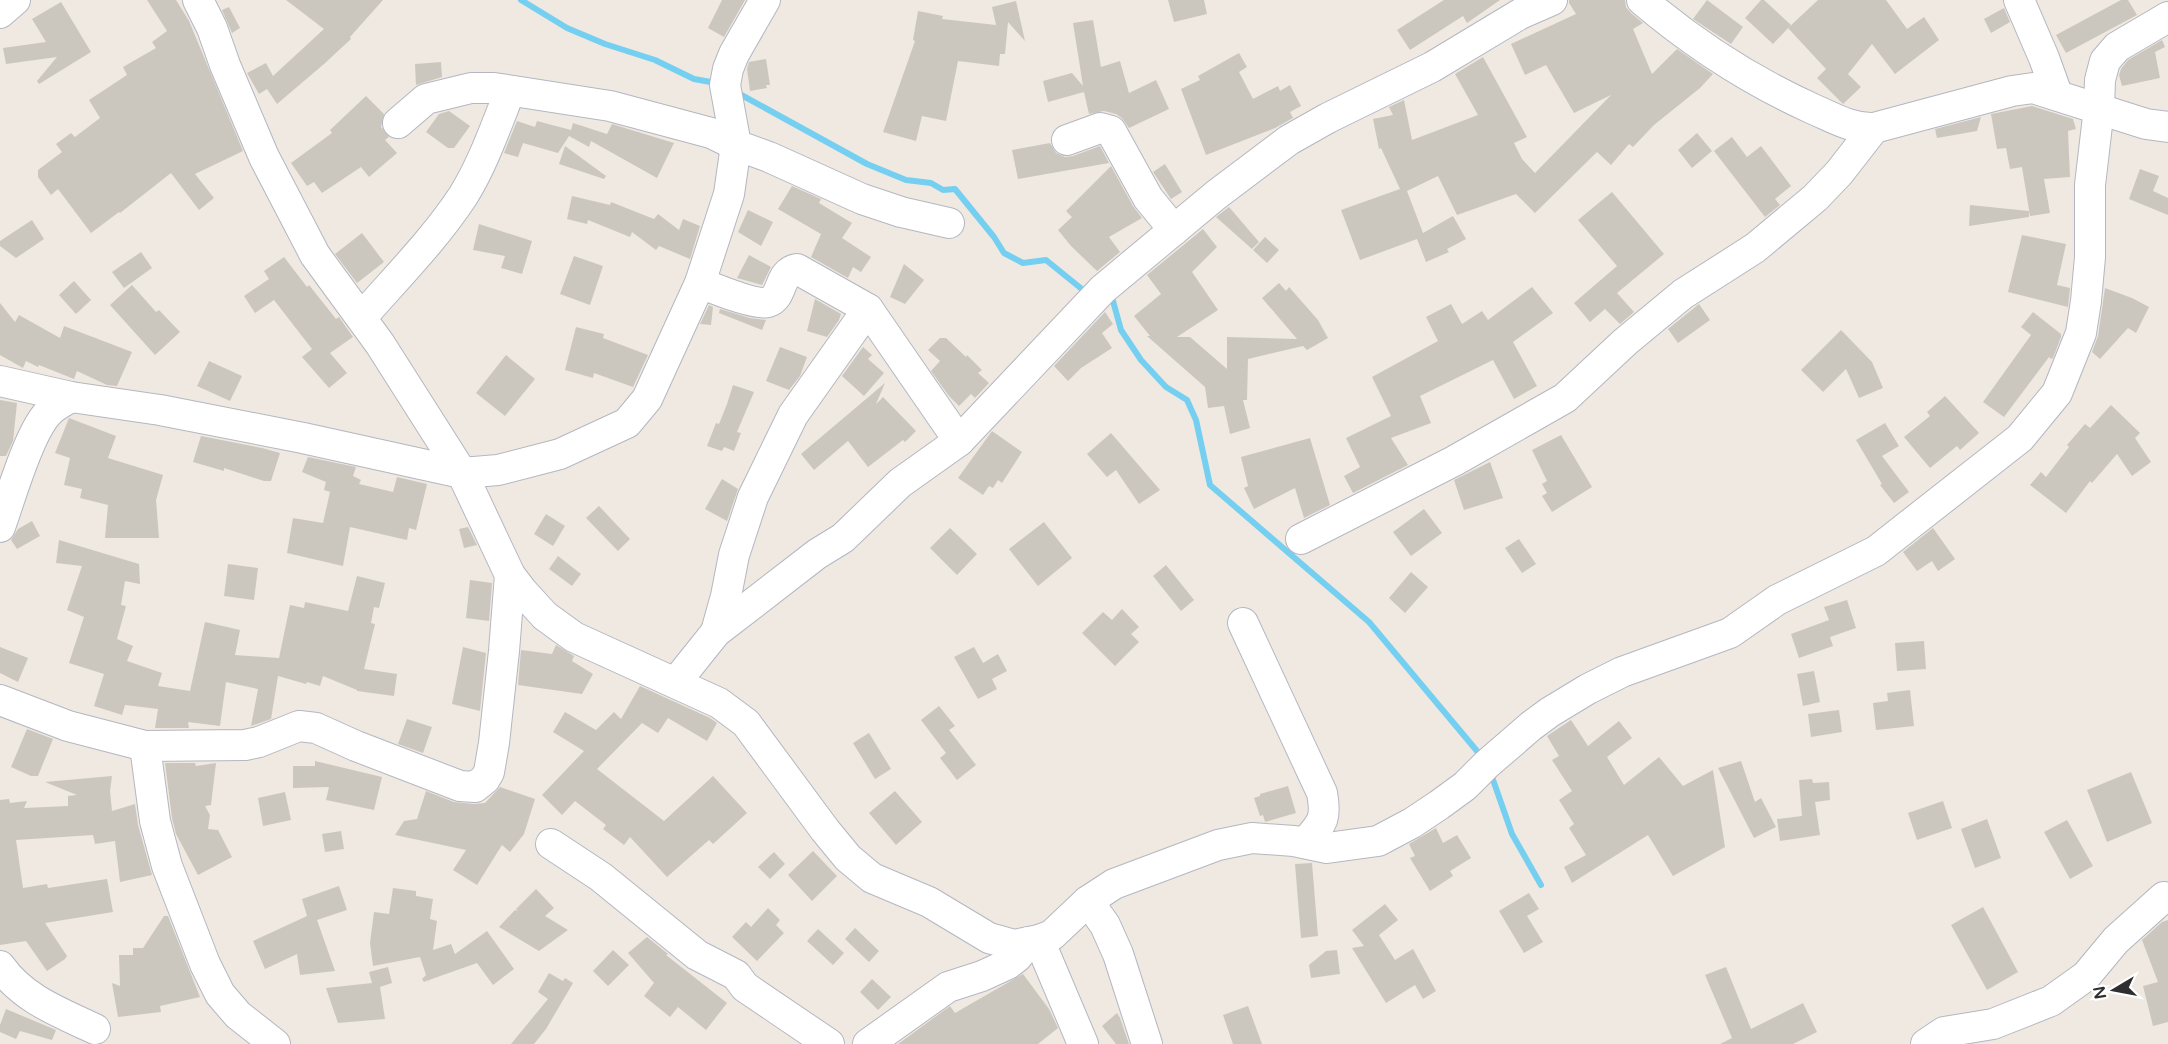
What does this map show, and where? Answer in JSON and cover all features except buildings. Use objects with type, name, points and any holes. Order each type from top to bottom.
[{"type":"street","points":[[0,13],[15,0]]},
{"type":"street","points":[[198,0],[212,28],[264,157],[315,255],[362,317],[462,473],[510,575],[545,616],[574,637],[719,703],[746,723],[825,830],[848,858],[872,878],[929,902],[989,938],[1014,945],[1052,935],[1088,901],[1114,884],[1218,845],[1252,838],[1305,843],[1327,848],[1378,841],[1412,823],[1465,786],[1487,764],[1550,712],[1587,689],[1622,672],[1730,633],[1777,600],[1876,551],[2020,438],[2057,393],[2080,333],[2090,257],[2090,185],[2100,80],[2105,61],[2117,47],[2168,18]]},
{"type":"street","points":[[0,381],[71,397],[160,410],[303,438],[462,473],[498,470],[560,454],[627,423],[647,399],[700,283],[729,194],[736,145],[725,86],[728,69],[734,54],[765,0]]},
{"type":"street","points":[[676,682],[716,632],[817,554],[843,538],[900,483],[959,441],[1103,289],[1216,195],[1289,140],[1328,118],[1432,67],[1520,14],[1552,0]]},
{"type":"street","points":[[1642,0],[1703,48],[1749,76],[1851,126],[1874,128],[2012,91],[2033,88],[2146,124],[2168,128]]},
{"type":"street","points":[[2019,0],[2044,58],[2056,94]]},
{"type":"street","points":[[398,123],[426,99],[471,87],[610,106],[711,133],[881,206],[949,223]]},
{"type":"street","points":[[362,317],[445,221],[463,196],[480,166],[510,91]]},
{"type":"street","points":[[1067,140],[1100,128],[1111,131],[1148,198],[1174,230]]},
{"type":"street","points":[[1301,539],[1454,461],[1565,398],[1625,342],[1683,294],[1755,248],[1815,198],[1839,173],[1874,128]]},
{"type":"street","points":[[700,283],[759,303],[768,302],[775,298],[785,275],[797,269],[868,309],[959,441]]},
{"type":"street","points":[[716,632],[734,555],[753,496],[794,415],[868,309]]},
{"type":"street","points":[[0,527],[41,422],[52,409],[71,397]]},
{"type":"street","points":[[0,700],[68,726],[145,746],[245,745],[259,742],[299,726],[316,728],[460,786],[474,786],[485,779],[489,772],[494,743],[510,575]]},
{"type":"street","points":[[1243,623],[1322,793],[1326,812],[1321,824],[1305,843]]},
{"type":"street","points":[[145,746],[155,821],[167,866],[205,964],[220,994],[238,1015],[275,1044]]},
{"type":"street","points":[[551,844],[601,877],[697,955],[736,975],[745,987],[829,1044]]},
{"type":"street","points":[[1926,1044],[1944,1032],[1993,1024],[2051,1001],[2086,976],[2116,940],[2164,897]]},
{"type":"street","points":[[1088,901],[1105,925],[1118,954],[1147,1044]]},
{"type":"street","points":[[873,1043],[948,987],[982,976],[1008,964],[1034,941]]},
{"type":"street","points":[[1034,941],[1083,1044]]},
{"type":"street","points":[[0,966],[23,993],[95,1029]]},
{"type":"waterway","points":[[521,0],[567,28],[605,44],[655,60],[694,79],[716,83]]},
{"type":"waterway","points":[[736,92],[867,164],[906,180],[931,183],[943,190],[955,189],[1004,253],[1023,263],[1046,260],[1083,290],[1090,290]]},
{"type":"waterway","points":[[1109,297],[1113,301],[1121,330],[1141,360],[1166,387],[1187,400],[1196,420],[1210,485],[1369,622],[1482,757]]},
{"type":"waterway","points":[[1491,774],[1512,834],[1541,885]]}]
